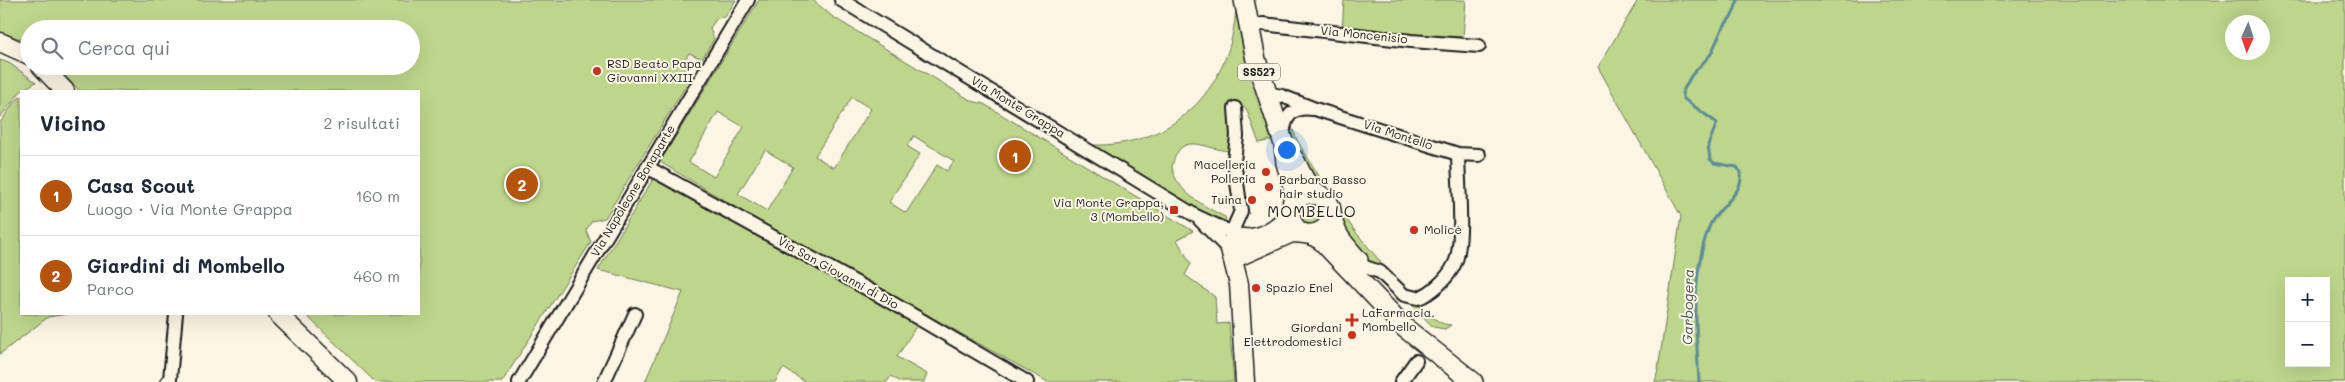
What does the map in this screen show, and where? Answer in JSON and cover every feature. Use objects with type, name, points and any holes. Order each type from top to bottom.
[{"type":"main road","name":"SS527","points":[[1244,0],[1248,27],[1266,93],[1283,141]]},
{"type":"main road","points":[[1283,141],[1307,183],[1330,204],[1334,230],[1341,241],[1419,326],[1433,349]]},
{"type":"main road","points":[[1283,141],[1286,163],[1294,190],[1291,216],[1293,224],[1299,230],[1321,240],[1405,328],[1473,382]]},
{"type":"main road","points":[[1292,208],[1296,200],[1303,195],[1312,194],[1320,196]]},
{"type":"main road","points":[[1308,234],[1318,233],[1326,229],[1332,217]]},
{"type":"street","name":"Via Napoleone Bonaparte","points":[[519,382],[748,0]]},
{"type":"street","name":"Via Monte Grappa","points":[[841,0],[1194,214],[1234,241]]},
{"type":"street","name":"Via Moncenisio","points":[[1248,27],[1263,24],[1410,41],[1479,46]]},
{"type":"street","points":[[0,42],[20,52]]},
{"type":"street","points":[[50,75],[64,90]]},
{"type":"street","name":"Via Montello","points":[[1266,93],[1282,96],[1318,110],[1458,154],[1479,155]]},
{"type":"street","points":[[1235,108],[1237,136],[1234,161],[1241,210],[1234,241],[1235,256],[1258,249],[1293,233],[1308,234]]},
{"type":"street","name":"Via Montello","points":[[1283,141],[1284,122],[1290,114],[1305,108],[1318,110]]},
{"type":"street","points":[[1365,267],[1380,272],[1404,295],[1411,298],[1421,297],[1454,266],[1457,256],[1458,154]]},
{"type":"street","name":"Via San Giovanni di Dio","points":[[648,167],[882,298],[1027,382]]},
{"type":"street","points":[[1234,241],[1255,237],[1275,228],[1286,218],[1292,208]]},
{"type":"street","name":"Via Monte Grappa","points":[[1194,214],[1234,241]]},
{"type":"street","points":[[1234,241],[1239,284],[1245,382]]},
{"type":"street","points":[[1239,284],[1246,259],[1258,249]]},
{"type":"street","points":[[604,382],[635,314]]},
{"type":"street","points":[[166,382],[170,379],[176,315]]},
{"type":"street","points":[[279,315],[348,382]]},
{"type":"street","points":[[1401,382],[1416,361]]},
{"type":"green space","points":[[0,0],[736,0],[725,17],[717,18],[710,28],[714,39],[702,59],[689,53],[681,66],[693,74],[605,218],[592,221],[586,230],[591,242],[502,382],[375,382],[306,315],[420,315],[420,90],[79,90],[63,75],[420,75],[420,20],[20,20],[20,39],[0,32]]},
{"type":"green space","points":[[759,0],[813,0],[833,17],[972,101],[984,104],[1193,231],[1177,240],[1191,264],[1185,275],[1215,297],[1217,324],[1229,323],[1234,382],[1048,382],[767,226],[660,162]],"holes":[[[852,97],[871,109],[834,168],[815,156]],[[718,112],[744,127],[714,177],[689,162]],[[914,136],[954,161],[947,171],[937,165],[906,213],[889,202],[920,154],[907,146]],[[765,150],[793,167],[767,211],[738,194]]]},
{"type":"green space","points":[[1236,0],[1254,83],[1271,140],[1259,143],[1246,108],[1232,108],[1230,151],[1203,145],[1188,145],[1181,148],[1176,155],[1172,167],[1179,184],[1185,191],[1200,203],[1225,217],[1226,220],[1223,223],[1091,145],[1122,143],[1150,135],[1174,123],[1195,105],[1213,84],[1225,59],[1233,30]]},
{"type":"green space","points":[[1344,0],[1466,0],[1463,37],[1342,32]]},
{"type":"green space","points":[[1638,0],[2345,0],[2345,382],[1655,382],[1681,216],[1598,67]]},
{"type":"green space","points":[[0,60],[9,63],[20,71],[20,75],[26,75],[36,82],[20,90],[0,117]]},
{"type":"green space","points":[[20,97],[20,315],[61,315],[48,317],[0,354],[0,123],[14,102]]},
{"type":"green space","points":[[1290,122],[1297,140],[1330,194],[1307,174],[1289,133]]},
{"type":"green space","points":[[653,179],[917,325],[897,357],[927,374],[924,382],[900,382],[891,376],[887,382],[806,382],[783,368],[775,382],[645,382],[683,292],[598,270]]},
{"type":"green space","points":[[1307,203],[1315,203],[1322,210],[1322,218],[1315,225],[1307,225],[1300,218],[1300,210]]},
{"type":"green space","points":[[1336,204],[1354,230],[1403,289],[1370,263],[1345,237]]},
{"type":"green space","points":[[1409,302],[1420,306],[1439,322],[1451,325],[1445,329],[1433,327]]},
{"type":"waterway","name":"Garbogera","points":[[1699,382],[1696,302],[1699,263],[1710,225],[1737,190],[1741,182],[1741,175],[1737,167],[1714,163],[1710,159],[1708,145],[1717,123],[1684,99],[1682,93],[1691,76],[1711,54],[1722,29],[1733,14],[1738,0]]},
{"type":"place","name":"RSD Beato Papa Giovanni XXIII","points":[[597,71]]},
{"type":"place","name":"Casa Scout","points":[[1015,156]]},
{"type":"place","name":"Macelleria Polleria","points":[[1266,172]]},
{"type":"place","name":"Giardini di Mombello","points":[[522,184]]},
{"type":"place","name":"Barbara Basso hair studio","points":[[1269,187]]},
{"type":"place","name":"Tuina","points":[[1252,200]]},
{"type":"place","name":"Via Monte Grappa, 3 (Mombello)","points":[[1174,210]]},
{"type":"place","name":"Molicè","points":[[1414,230]]},
{"type":"place","name":"Spazio Enel","points":[[1256,288]]},
{"type":"place","name":"LaFarmacia. Mombello","points":[[1352,320]]},
{"type":"place","name":"Giordani Elettrodomestici","points":[[1352,335]]},
{"type":"district","name":"MOMBELLO","points":[[1312,212]]}]
